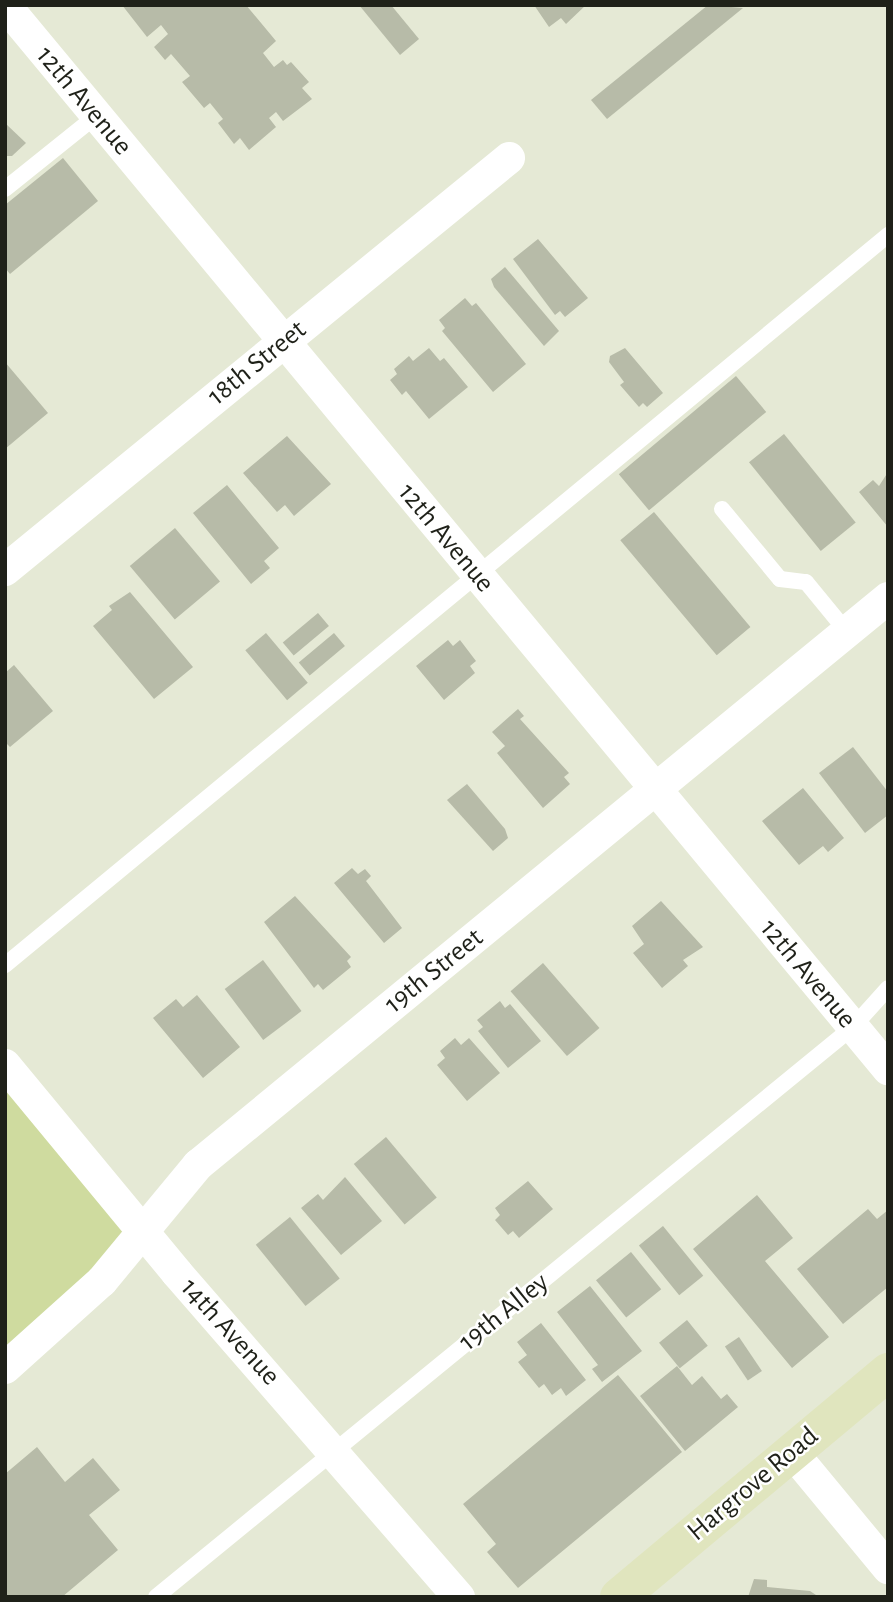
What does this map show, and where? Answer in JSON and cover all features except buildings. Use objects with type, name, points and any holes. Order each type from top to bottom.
[{"type":"main road","name":"Hargrove Road","points":[[619,1597],[888,1372]]},
{"type":"street","name":"12th Avenue","points":[[5,5],[888,1069]]},
{"type":"street","name":"18th Street","points":[[5,570],[509,158]]},
{"type":"street","name":"19th Street","points":[[5,1368],[102,1281],[198,1164],[888,598]]},
{"type":"street","name":"14th Avenue","points":[[5,1065],[144,1233],[335,1450],[458,1597]]},
{"type":"street","points":[[792,1452],[888,1568]]},
{"type":"lane","points":[[5,189],[96,116]]},
{"type":"lane","points":[[5,965],[888,235]]},
{"type":"lane","points":[[722,509],[780,579],[806,582],[847,632]]},
{"type":"lane","name":"19th Alley","points":[[156,1597],[853,1027],[888,988]]},
{"type":"green space","points":[[5,1065],[144,1233],[5,1368]]}]
